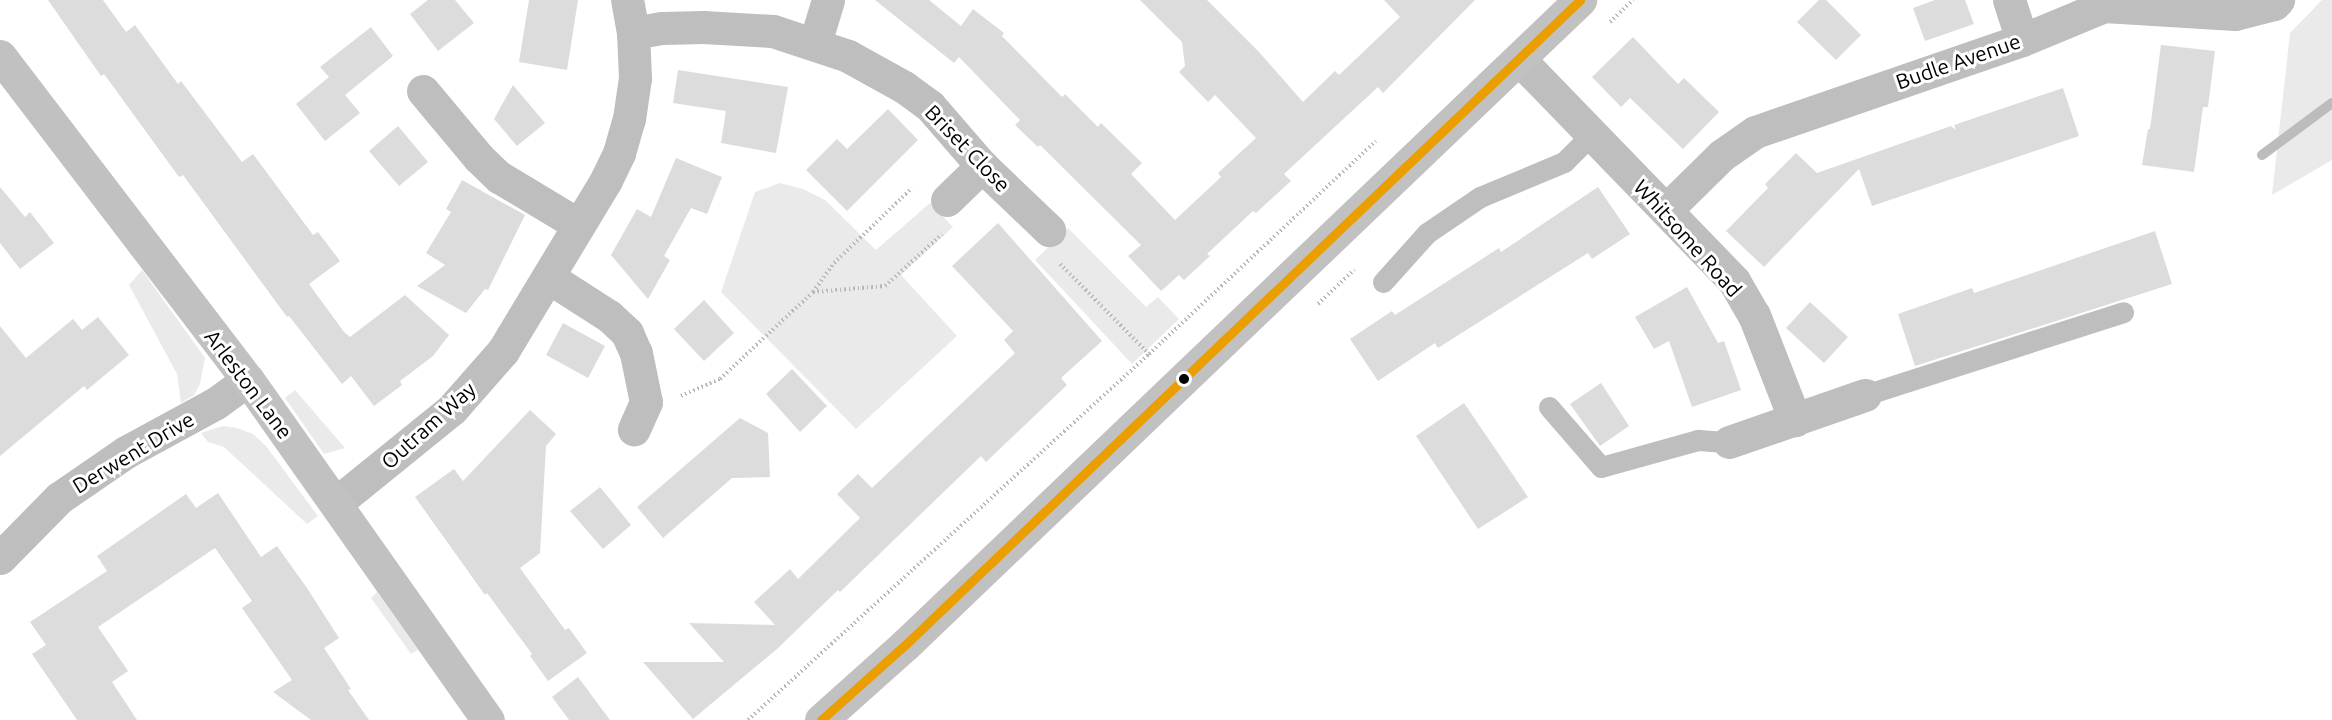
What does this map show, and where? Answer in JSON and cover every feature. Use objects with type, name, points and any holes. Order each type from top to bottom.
[{"type":"street","name":"Outram Way","points":[[336,503],[452,409],[503,351],[579,225],[619,153],[629,119],[635,78],[633,33],[627,0]]},
{"type":"street","points":[[814,43],[828,0]]},
{"type":"street","points":[[821,720],[905,645],[1580,0]]},
{"type":"street","points":[[2009,0],[2022,40]]},
{"type":"street","name":"Budle Avenue","points":[[1666,210],[1722,155],[1755,132],[2022,40],[2104,6],[2235,14],[2274,4],[2278,0]]},
{"type":"street","name":"Briset Close","points":[[633,33],[662,28],[703,27],[773,31],[814,43],[878,71],[930,106],[1051,244]]},
{"type":"street","name":"Whitsome Road","points":[[1519,59],[1734,281],[1754,315],[1795,420]]},
{"type":"street","name":"Arleston Lane","points":[[2,64],[248,380],[488,720]]},
{"type":"street","points":[[423,91],[478,158],[499,177],[579,225]]},
{"type":"street","points":[[946,216],[982,166]]},
{"type":"street","points":[[548,277],[609,316],[627,333],[636,353],[640,416]]},
{"type":"street","name":"Derwent Drive","points":[[0,558],[58,498],[126,452],[216,403],[248,380]]},
{"type":"street","points":[[1728,442],[1865,394]]},
{"type":"lane","points":[[1383,282],[1427,233],[1480,197],[1564,162],[1591,135]]},
{"type":"lane","points":[[1865,394],[2123,312]]},
{"type":"lane","points":[[1548,406],[1601,467],[1698,440],[1728,442]]},
{"type":"path","points":[[748,720],[1149,354],[1383,135]]},
{"type":"path","points":[[640,416],[720,379],[813,292],[834,263],[916,185]]},
{"type":"path","points":[[813,292],[885,286],[946,216]]},
{"type":"path","points":[[1051,244],[1149,354],[1179,384]]},
{"type":"shaded area","points":[[2322,0],[2332,0],[2332,160],[2272,195],[2290,33]]},
{"type":"shaded area","points":[[780,183],[803,189],[825,200],[876,250],[930,203],[953,227],[901,275],[957,336],[856,429],[721,292],[755,192]]},
{"type":"shaded area","points":[[1068,228],[1146,307],[1158,297],[1179,319],[1132,364],[1035,260]]},
{"type":"shaded area","points":[[142,270],[205,358],[200,384],[194,395],[181,403],[177,374],[129,285]]},
{"type":"shaded area","points":[[295,390],[345,448],[324,454],[285,398]]},
{"type":"shaded area","points":[[223,426],[253,434],[266,446],[318,516],[307,524],[224,447],[208,442],[201,433]]},
{"type":"shaded area","points":[[377,592],[418,650],[411,654],[371,598]]},
{"type":"building","points":[[48,0],[103,0],[126,32],[135,25],[178,84],[181,81],[242,162],[253,154],[313,235],[318,232],[340,261],[309,284],[344,332],[350,337],[405,295],[449,335],[433,356],[400,381],[402,385],[374,406],[351,376],[342,384],[289,316],[287,317],[183,175],[179,177],[104,74],[101,76]]},
{"type":"building","points":[[428,0],[455,0],[474,23],[438,51],[410,14]]},
{"type":"building","points":[[529,0],[578,0],[567,70],[519,62]]},
{"type":"building","points":[[875,0],[929,0],[961,26],[973,9],[1004,33],[1002,36],[1062,97],[1065,94],[1098,127],[1101,123],[1142,163],[1131,174],[1175,220],[1221,177],[1218,173],[1256,138],[1215,95],[1208,102],[1179,72],[1185,66],[1182,42],[1140,0],[1207,0],[1259,52],[1303,102],[1335,71],[1339,75],[1400,17],[1384,0],[1475,0],[1383,93],[1378,87],[1284,174],[1291,181],[1256,213],[1253,211],[1207,254],[1210,256],[1184,280],[1179,275],[1161,291],[1128,256],[1141,245],[1040,145],[1038,147],[1015,125],[1020,120],[959,57],[954,63]]},
{"type":"building","points":[[1819,0],[1826,0],[1861,35],[1836,60],[1797,22]]},
{"type":"building","points":[[1935,0],[1965,0],[1974,24],[1925,41],[1913,8]]},
{"type":"building","points":[[371,27],[393,56],[345,95],[360,113],[325,141],[296,104],[329,77],[320,67]]},
{"type":"building","points":[[1633,37],[1678,84],[1684,78],[1719,112],[1683,149],[1630,98],[1621,107],[1592,77]]},
{"type":"building","points":[[2161,45],[2215,51],[2208,107],[2203,107],[2194,172],[2142,165],[2148,129],[2150,129]]},
{"type":"building","points":[[678,70],[788,87],[776,153],[721,143],[726,111],[673,103]]},
{"type":"building","points":[[513,85],[545,123],[517,146],[494,119]]},
{"type":"building","points":[[2063,88],[2079,136],[1872,206],[1859,169],[1764,267],[1726,231],[1768,188],[1765,184],[1796,153],[1817,173],[1951,126],[1956,130],[1954,125]]},
{"type":"building","points":[[888,109],[918,140],[847,211],[806,170],[837,139],[847,149]]},
{"type":"building","points":[[398,126],[428,162],[399,186],[369,151]]},
{"type":"building","points":[[676,158],[722,177],[707,214],[691,208],[664,256],[670,260],[648,299],[611,255],[637,209],[651,217]]},
{"type":"building","points":[[462,180],[525,215],[488,290],[485,289],[466,313],[417,286],[445,265],[426,253],[451,212],[446,209]]},
{"type":"building","points":[[0,187],[25,217],[30,212],[54,243],[20,269],[0,243]]},
{"type":"building","points":[[1598,187],[1630,234],[1592,259],[1588,253],[1438,348],[1435,343],[1378,381],[1350,339],[1392,311],[1395,315],[1499,248],[1501,252]]},
{"type":"building","points":[[998,223],[1102,341],[1061,378],[1067,385],[986,462],[981,456],[840,592],[838,590],[777,649],[693,719],[643,662],[724,662],[689,623],[775,625],[754,602],[790,569],[798,579],[860,518],[837,494],[858,474],[872,488],[1015,353],[1004,340],[1013,331],[952,266]]},
{"type":"building","points":[[2155,231],[2172,284],[1915,366],[1898,314],[1972,288],[1974,293]]},
{"type":"building","points":[[1687,287],[1718,343],[1724,341],[1741,390],[1692,407],[1669,341],[1654,349],[1635,317]]},
{"type":"building","points":[[704,300],[734,333],[704,361],[674,329]]},
{"type":"building","points":[[1810,302],[1848,337],[1824,363],[1786,328]]},
{"type":"building","points":[[98,317],[129,355],[87,390],[84,386],[0,456],[0,326],[26,358],[73,319],[82,330]]},
{"type":"building","points":[[563,323],[605,346],[588,378],[546,355]]},
{"type":"building","points":[[792,369],[827,406],[800,432],[766,394]]},
{"type":"building","points":[[1601,383],[1629,426],[1600,446],[1570,404]]},
{"type":"building","points":[[1464,403],[1528,497],[1478,529],[1416,436]]},
{"type":"building","points":[[530,410],[556,434],[546,446],[540,553],[520,568],[565,630],[569,628],[587,653],[548,681],[530,656],[532,654],[487,593],[485,595],[415,497],[454,469],[463,481]]},
{"type":"building","points":[[740,418],[768,433],[770,477],[732,478],[663,538],[637,507]]},
{"type":"building","points":[[600,487],[631,525],[603,549],[570,511]]},
{"type":"building","points":[[218,493],[261,557],[277,546],[307,588],[339,638],[324,648],[351,689],[348,690],[369,720],[311,720],[273,692],[292,680],[242,608],[252,601],[215,548],[98,627],[128,671],[112,682],[137,720],[77,720],[32,654],[46,645],[30,622],[107,571],[97,556],[186,494],[196,508]]},
{"type":"building","points":[[578,677],[610,720],[569,720],[552,697]]},
{"type":"waterway","points":[[2262,155],[2332,103]]},
{"type":"transit line","points":[[821,720],[905,645],[1580,0]]}]
